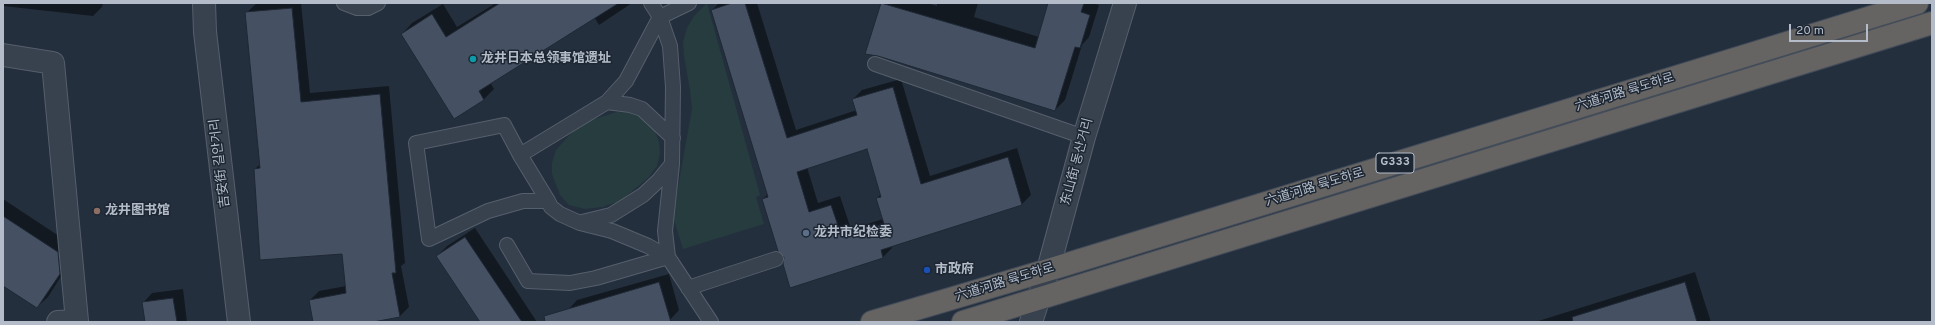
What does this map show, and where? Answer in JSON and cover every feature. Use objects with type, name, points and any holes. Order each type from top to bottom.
[{"type":"highway","name":"六道河路 륙도하로","points":[[872,322],[1048,270],[1918,3]]},
{"type":"highway","name":"六道河路 륙도하로","points":[[963,322],[1932,23]]},
{"type":"street","name":"吉安街 길안거리","points":[[204,3],[205,32],[239,322]]},
{"type":"street","name":"东山街 동산거리","points":[[1031,322],[1048,270],[1084,137],[1125,3]]},
{"type":"street","points":[[3,55],[53,63],[77,321],[58,322]]},
{"type":"lane","points":[[344,3],[357,8],[368,8],[378,3]]},
{"type":"lane","points":[[651,3],[660,17],[670,46],[673,87],[672,164],[665,231],[668,257],[711,322]]},
{"type":"lane","points":[[520,155],[608,102],[626,81],[660,17],[689,3]]},
{"type":"lane","points":[[875,64],[1084,137]]},
{"type":"lane","points":[[608,102],[630,105],[642,109],[673,138]]},
{"type":"lane","points":[[548,201],[523,201],[494,208],[429,239],[416,143],[504,125],[520,155],[548,201],[551,207],[560,214],[580,223],[612,231],[648,246],[668,257]]},
{"type":"lane","points":[[580,223],[610,215],[643,195],[659,180],[672,164]]},
{"type":"lane","points":[[507,244],[528,281],[570,283],[590,280],[668,257]]},
{"type":"lane","points":[[688,288],[776,259]]},
{"type":"green space","points":[[707,3],[760,195],[756,197],[764,224],[683,249],[674,220],[674,209],[692,109],[683,42],[687,28],[694,16]]},
{"type":"green space","points":[[617,112],[634,113],[646,119],[654,128],[659,142],[660,153],[657,166],[648,178],[620,201],[602,207],[585,209],[569,205],[560,195],[552,174],[552,163],[556,150],[574,130],[588,121]]},
{"type":"building","name":"龙井日本总领事馆遗址","points":[[500,3],[619,3],[479,91],[484,100],[454,119],[401,34],[432,14],[446,37]]},
{"type":"building","points":[[732,3],[745,3],[787,138],[857,115],[852,99],[893,87],[921,184],[1008,157],[1022,205],[881,250],[883,258],[790,288],[783,264],[784,257],[778,251],[762,199],[768,197],[711,10]],"holes":[[[867,149],[881,197],[876,198],[884,224],[842,237],[831,205],[809,212],[797,172]]]},
{"type":"building","points":[[881,3],[1035,48],[1048,3],[1084,3],[1081,12],[1090,15],[1080,48],[1075,47],[1055,111],[878,56],[865,54]]},
{"type":"building","points":[[292,8],[301,102],[380,94],[396,273],[392,273],[400,317],[373,322],[313,322],[309,300],[346,293],[342,254],[260,260],[254,169],[260,168],[245,12]]},
{"type":"building","points":[[3,216],[58,252],[60,274],[37,308],[3,286]]},
{"type":"building","points":[[465,237],[522,322],[480,322],[436,256]]},
{"type":"building","points":[[659,282],[671,322],[545,322],[544,316]]},
{"type":"building","points":[[1685,282],[1697,322],[1573,322],[1572,317]]},
{"type":"building","points":[[173,298],[177,322],[145,322],[142,302]]},
{"type":"place","name":"龙井日本总领事馆遗址","points":[[473,59]]},
{"type":"place","name":"龙井图书馆","points":[[97,211]]},
{"type":"place","name":"龙井市纪检委","points":[[806,233]]},
{"type":"place","name":"市政府","points":[[927,270]]}]
